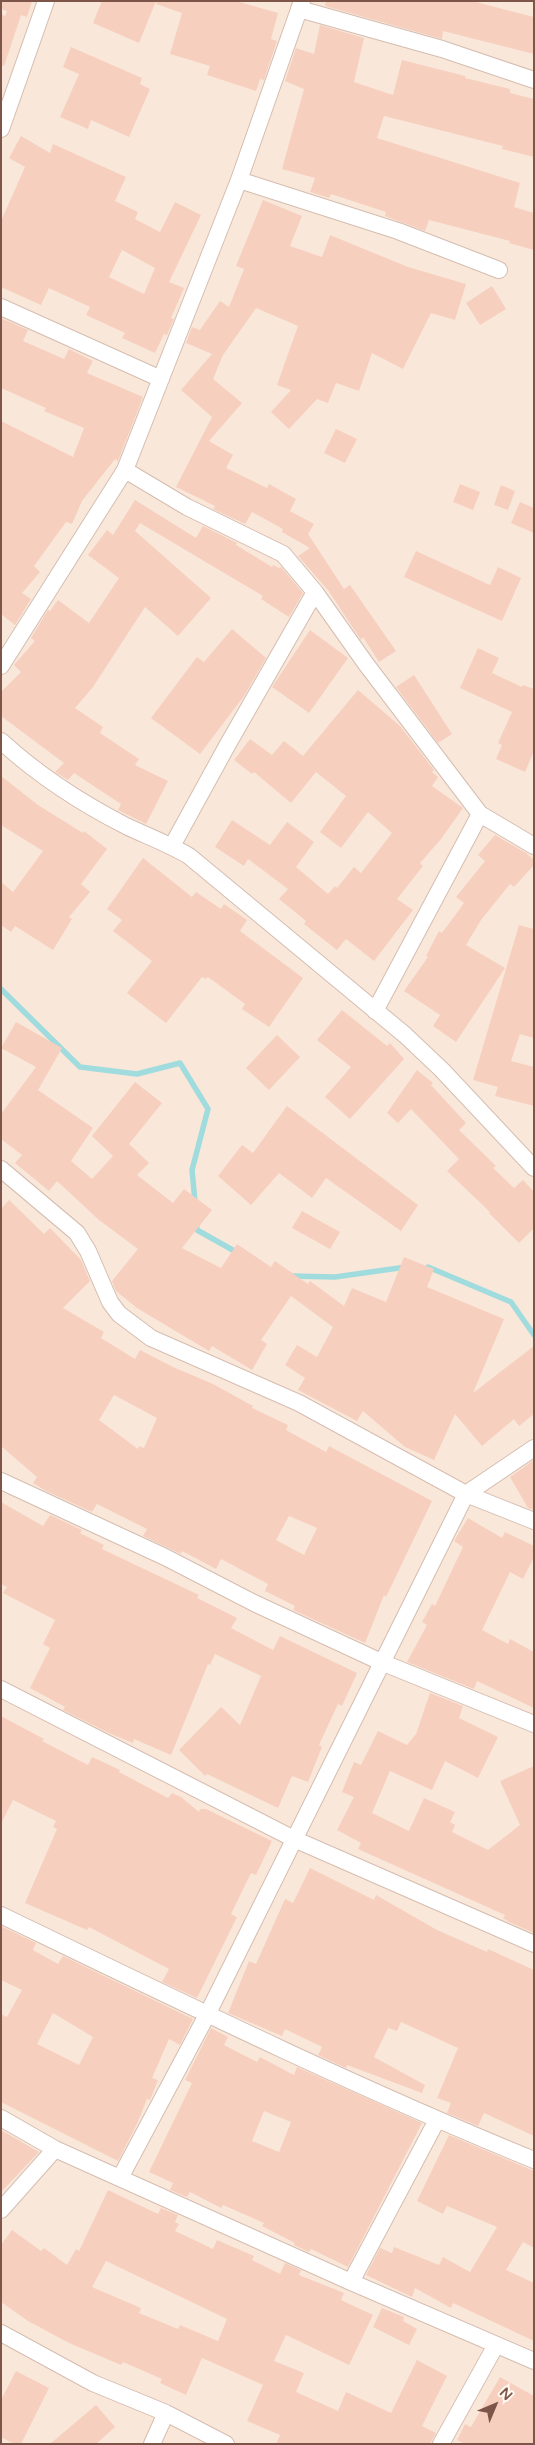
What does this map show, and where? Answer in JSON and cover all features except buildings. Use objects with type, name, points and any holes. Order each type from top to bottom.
[{"type":"street","points":[[3,119],[46,1]]},
{"type":"street","points":[[1,666],[125,470],[239,180],[300,5],[534,80]]},
{"type":"street","points":[[239,180],[398,231],[499,270]]},
{"type":"street","points":[[1,307],[161,379]]},
{"type":"street","points":[[125,470],[187,507],[283,554],[315,592],[366,664],[480,814],[534,846]]},
{"type":"street","points":[[172,846],[315,592]]},
{"type":"street","points":[[1,741],[44,777],[70,794],[126,826],[172,846],[217,879],[405,1035],[442,1070],[534,1168]]},
{"type":"street","points":[[375,1011],[480,814]]},
{"type":"street","points":[[1,1168],[78,1233],[88,1250],[110,1302],[119,1314],[151,1338],[298,1403],[466,1494],[534,1522]]},
{"type":"street","points":[[120,2178],[207,2015],[466,1494],[534,1448]]},
{"type":"street","points":[[1,1481],[165,1557],[254,1603],[381,1662],[534,1724]]},
{"type":"street","points":[[1,1690],[294,1839],[534,1944]]},
{"type":"street","points":[[1,1915],[207,2015],[437,2120],[534,2160]]},
{"type":"street","points":[[1,2118],[55,2149],[351,2282],[534,2361]]},
{"type":"street","points":[[351,2282],[437,2120]]},
{"type":"street","points":[[1,2210],[55,2149]]},
{"type":"street","points":[[1,2333],[94,2383],[166,2414],[226,2444]]},
{"type":"street","points":[[441,2444],[496,2344]]},
{"type":"street","points":[[152,2444],[166,2414]]},
{"type":"shaded area","points":[[1,1],[534,1],[534,2444],[1,2444]]},
{"type":"waterway","points":[[1,989],[80,1067],[137,1074],[180,1063],[208,1109],[192,1170],[195,1202]]},
{"type":"waterway","points":[[196,1222],[197,1230],[238,1253]]},
{"type":"waterway","points":[[291,1276],[335,1277],[406,1267]]},
{"type":"waterway","points":[[428,1267],[511,1302],[534,1335]]}]
